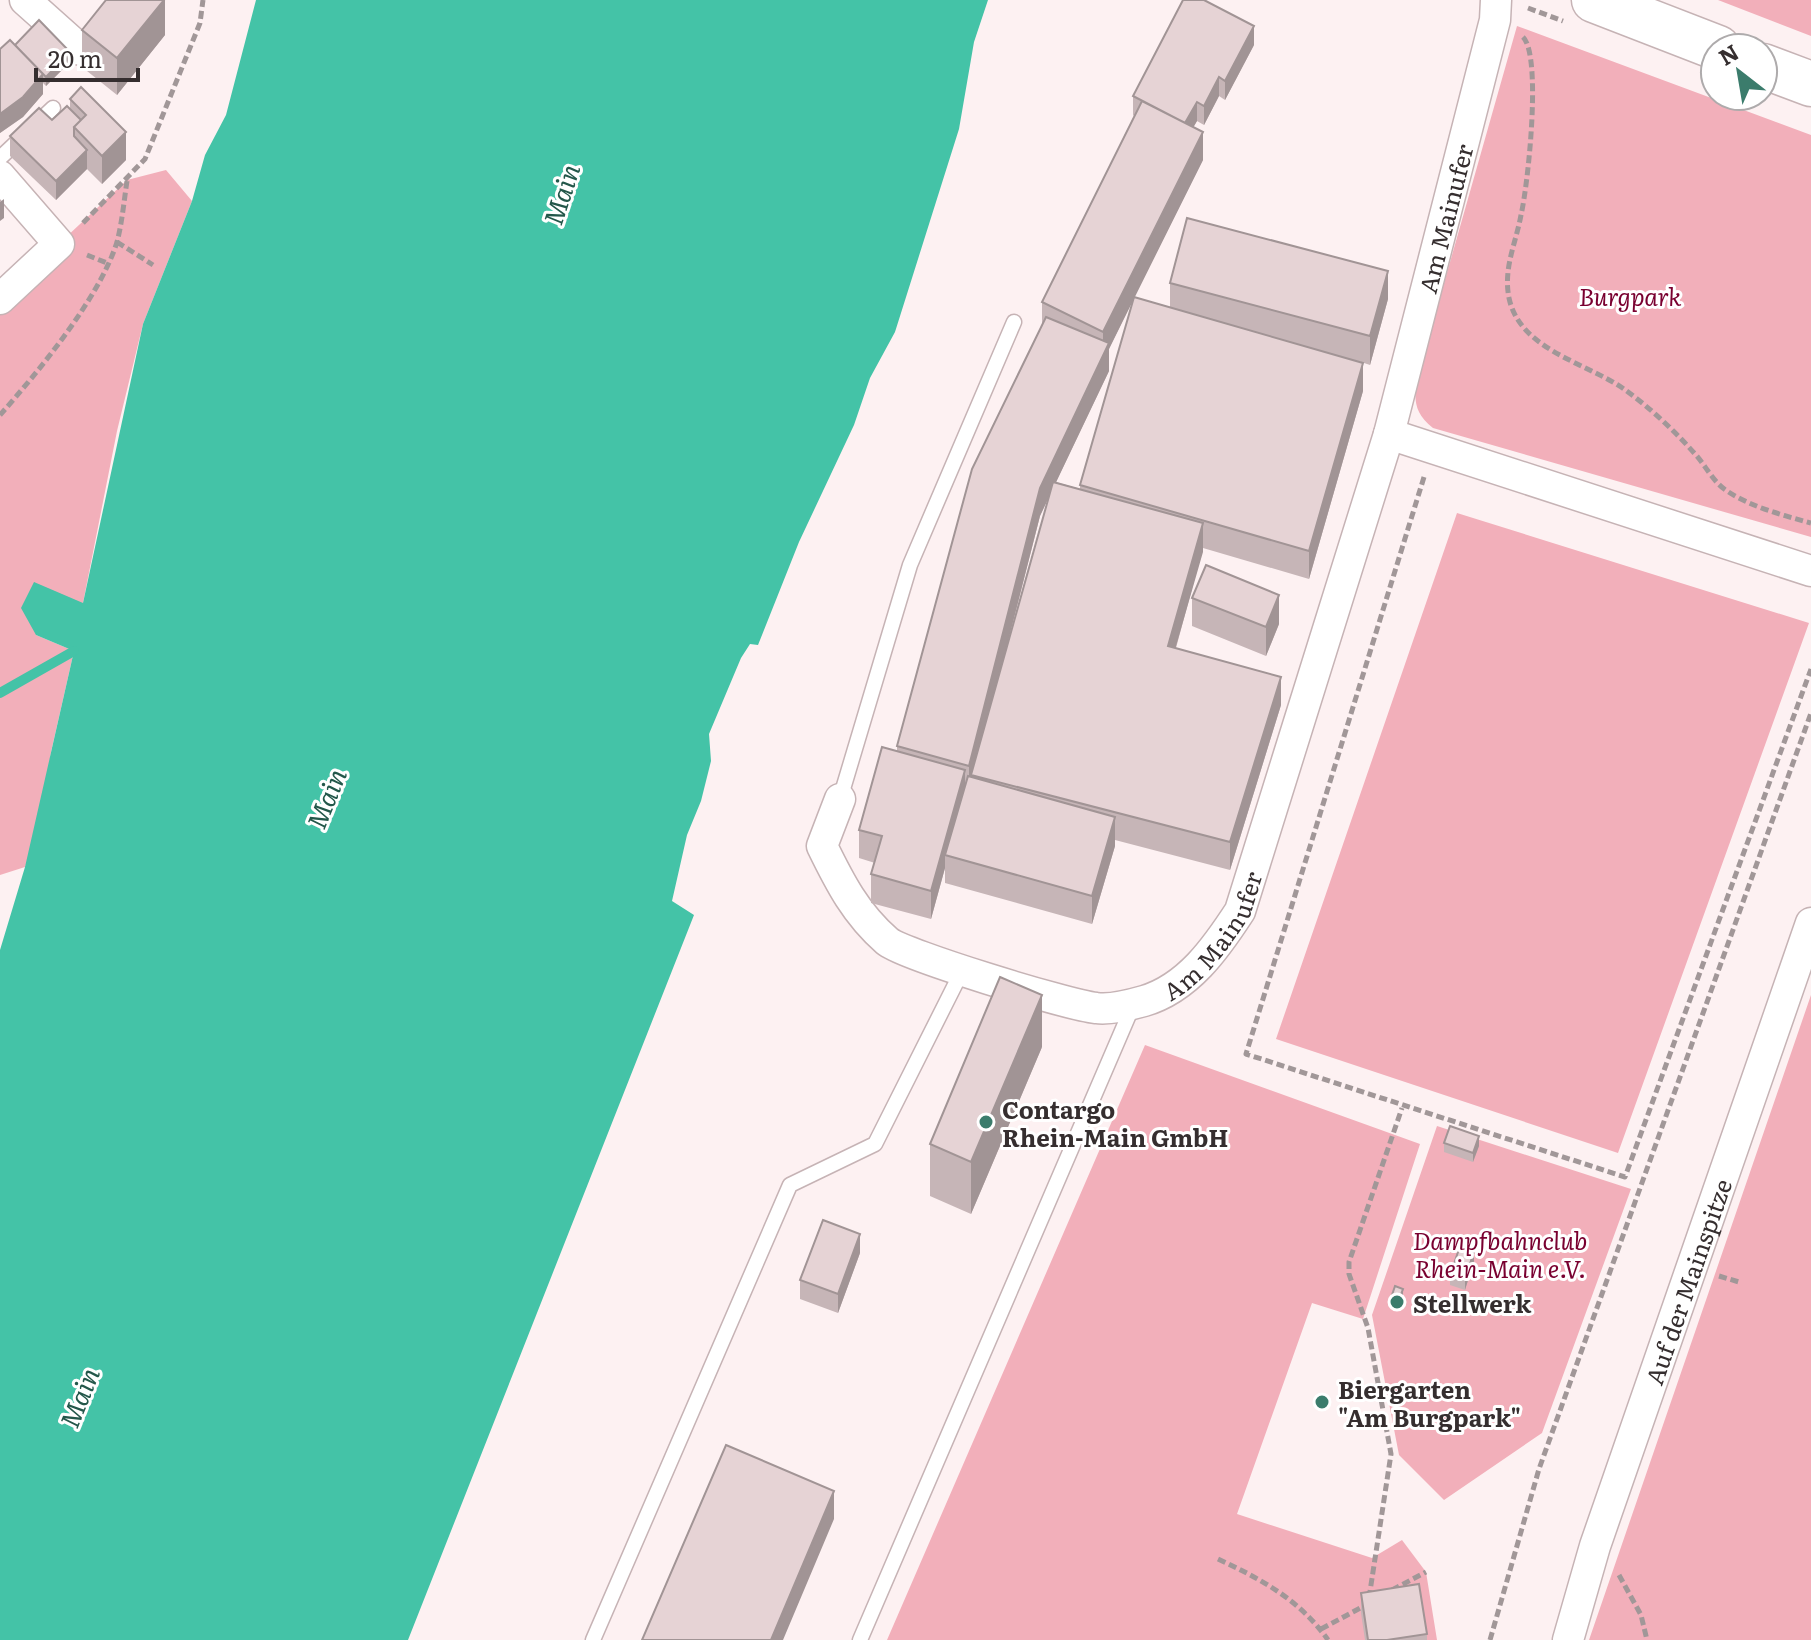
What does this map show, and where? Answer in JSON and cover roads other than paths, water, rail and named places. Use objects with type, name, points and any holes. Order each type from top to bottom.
[{"type":"main road","points":[[1594,0],[1699,41]]},
{"type":"street","points":[[25,0],[81,50]]},
{"type":"street","name":"Am Mainufer","points":[[840,799],[822,846],[848,900],[889,944],[1064,1003],[1100,1009],[1146,1001],[1186,979],[1214,951],[1240,911],[1389,434],[1495,10]]},
{"type":"street","points":[[0,176],[59,244],[0,299]]},
{"type":"street","points":[[1389,434],[1811,571]]},
{"type":"street","name":"Auf der Mainspitze","points":[[1568,1640],[1592,1555],[1811,923]]},
{"type":"lane","points":[[0,158],[53,108]]},
{"type":"lane","points":[[840,799],[910,565],[1014,322]]},
{"type":"lane","points":[[593,1640],[790,1185],[875,1144],[963,969]]},
{"type":"lane","points":[[860,1640],[1134,1003]]},
{"type":"water","name":"Main","points":[[256,0],[988,0],[974,42],[959,129],[895,332],[870,378],[854,425],[799,542],[758,645],[750,644],[741,658],[709,734],[711,761],[701,801],[687,835],[672,901],[694,915],[408,1640],[0,1640],[0,950],[25,867],[74,651],[36,635],[21,608],[34,582],[83,603],[143,324],[192,201],[205,155],[226,115]]},
{"type":"waterway","points":[[0,693],[74,651]]},
{"type":"place","name":"Contargo Rhein-Main GmbH","points":[[986,1122]]},
{"type":"place","name":"Stellwerk","points":[[1397,1302]]},
{"type":"place","name":"Biergarten \"Am Burgpark\"","points":[[1322,1402]]},
{"type":"park label","name":"Burgpark","points":[[1630,295]]},
{"type":"park label","name":"Dampfbahnclub Rhein-Main e.V.","points":[[1500,1253]]}]
